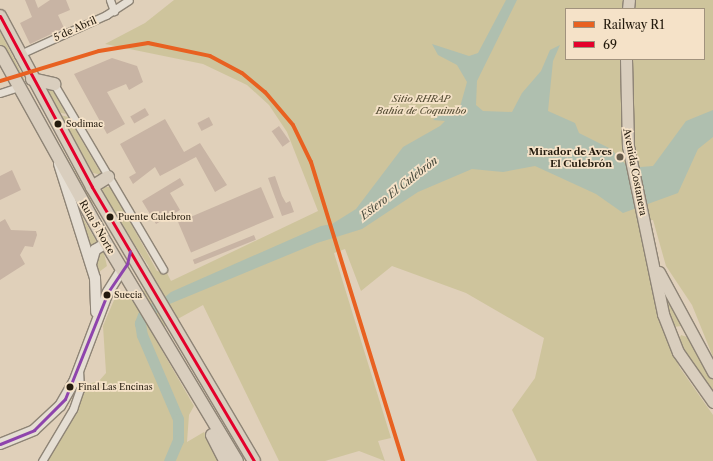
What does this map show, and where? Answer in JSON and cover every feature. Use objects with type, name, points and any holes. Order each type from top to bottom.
[{"type":"highway","name":"Ruta 5 Norte","points":[[0,16],[18,55],[92,187],[147,279],[179,338],[254,461]]},
{"type":"highway","name":"Ruta 5 Norte","points":[[0,52],[18,87],[106,243],[119,273],[133,288],[187,382],[237,461]]},
{"type":"highway","points":[[32,79],[54,84]]},
{"type":"highway","points":[[18,87],[38,90]]},
{"type":"highway","points":[[92,187],[108,178]]},
{"type":"highway","points":[[106,243],[128,249],[119,273]]},
{"type":"highway","points":[[187,382],[225,461]]},
{"type":"highway","points":[[221,407],[265,461]]},
{"type":"main road","name":"Avenida Costanera","points":[[626,60],[625,112],[632,167],[653,259],[663,314],[672,341],[713,402]]},
{"type":"main road","points":[[56,155],[95,278],[97,303],[92,329]]},
{"type":"main road","points":[[91,264],[95,250],[106,243]]},
{"type":"main road","name":"Avenida Costanera","points":[[653,259],[691,336],[713,372]]},
{"type":"main road","points":[[95,278],[106,281],[119,273]]},
{"type":"main road","points":[[0,444],[27,435],[54,413],[70,391],[92,329],[119,273]]},
{"type":"main road","points":[[672,341],[680,331],[691,336]]},
{"type":"street","points":[[110,0],[114,11]]},
{"type":"street","name":"5 de Abril","points":[[18,55],[114,11],[129,0]]},
{"type":"street","points":[[54,84],[163,269]]},
{"type":"street","points":[[0,93],[18,87]]},
{"type":"street","points":[[42,461],[73,409],[80,389],[79,365]]},
{"type":"green space","name":"Sitio RHRAP Bahía de Coquimbo","points":[[174,0],[713,0],[713,357],[692,305],[666,266],[653,220],[639,220],[667,339],[680,368],[713,415],[713,461],[537,461],[512,410],[535,378],[544,338],[466,293],[392,266],[361,291],[345,249],[334,253],[391,438],[378,441],[385,461],[359,451],[325,461],[279,461],[203,305],[165,326],[156,340],[194,406],[189,415],[187,442],[204,432],[221,461],[48,461],[88,384],[99,381],[106,373],[103,326],[114,300],[131,292],[157,289],[148,265],[102,195],[103,187],[111,187],[157,271],[167,273],[171,281],[318,211],[287,132],[269,105],[247,85],[203,64],[105,44],[145,23]]},
{"type":"green space","points":[[0,31],[25,80],[18,79],[9,63],[0,45]]},
{"type":"green space","points":[[45,86],[53,91],[66,114],[58,112]]},
{"type":"green space","points":[[28,90],[93,203],[90,206]]},
{"type":"green space","points":[[60,115],[68,117],[102,175],[93,173]]},
{"type":"green space","points":[[80,213],[98,244],[91,252],[78,215]]},
{"type":"green space","points":[[103,249],[107,266],[99,272],[95,258]]},
{"type":"green space","points":[[663,290],[683,326],[671,327]]},
{"type":"green space","points":[[681,335],[687,337],[713,378],[713,395],[678,342]]},
{"type":"water","points":[[506,0],[517,0],[477,81],[476,105],[483,111],[512,112],[522,93],[541,71],[550,50],[560,45],[553,61],[548,111],[575,123],[579,133],[611,149],[629,168],[653,166],[686,121],[713,110],[713,137],[698,149],[678,193],[623,213],[596,194],[535,166],[503,172],[472,169],[418,192],[362,229],[317,243],[143,315],[171,292],[321,226],[332,224],[356,209],[403,147],[440,126],[445,121],[433,120],[442,113],[458,114],[467,82],[457,65],[438,55],[432,44],[469,56],[478,53]]},
{"type":"building","points":[[25,0],[35,0],[38,8],[50,0],[66,0],[70,10],[58,15],[64,28],[30,44],[20,23],[32,17]]},
{"type":"building","points":[[112,58],[137,66],[143,82],[129,90],[126,84],[107,92],[125,124],[107,134],[74,74]]},
{"type":"building","points":[[145,108],[149,115],[134,123],[130,116]]},
{"type":"building","points":[[209,117],[213,125],[202,131],[197,123]]},
{"type":"building","points":[[165,119],[184,152],[200,143],[227,185],[215,192],[196,157],[160,176],[155,167],[133,184],[129,177],[136,173],[120,144]]},
{"type":"building","points":[[279,126],[290,142],[283,147],[272,131]]},
{"type":"building","points":[[12,170],[21,190],[0,200],[0,176]]},
{"type":"building","points":[[275,176],[282,196],[286,203],[290,201],[294,212],[282,216],[268,178]]},
{"type":"building","points":[[180,178],[184,185],[170,193],[180,210],[156,224],[142,201]]},
{"type":"building","points":[[261,187],[274,217],[191,253],[178,222]]},
{"type":"building","points":[[5,219],[11,230],[36,231],[37,235],[33,247],[25,246],[20,255],[25,264],[0,280],[0,222]]},
{"type":"building","points":[[254,235],[256,240],[195,264],[193,260]]},
{"type":"waterway","name":"Estero El Culebrón","points":[[155,307],[143,315],[140,323],[142,335],[178,419],[178,440],[169,461]]},
{"type":"rail line","name":"R1","points":[[0,81],[99,51],[148,43],[210,56],[242,73],[265,92],[293,125],[311,162],[403,461]]},
{"type":"transit line","name":"69","points":[[0,16],[92,187],[254,461]]},
{"type":"transit line","points":[[0,444],[34,430],[65,399],[108,292],[127,264],[130,251]]},
{"type":"place","name":"Sodimac","points":[[58,124]]},
{"type":"place","name":"Mirador de Aves El Culebrón","points":[[620,157]]},
{"type":"place","name":"Puente Culebron","points":[[110,217]]},
{"type":"place","name":"Suecia","points":[[107,295]]},
{"type":"place","name":"Final Las Encinas","points":[[70,387]]}]
